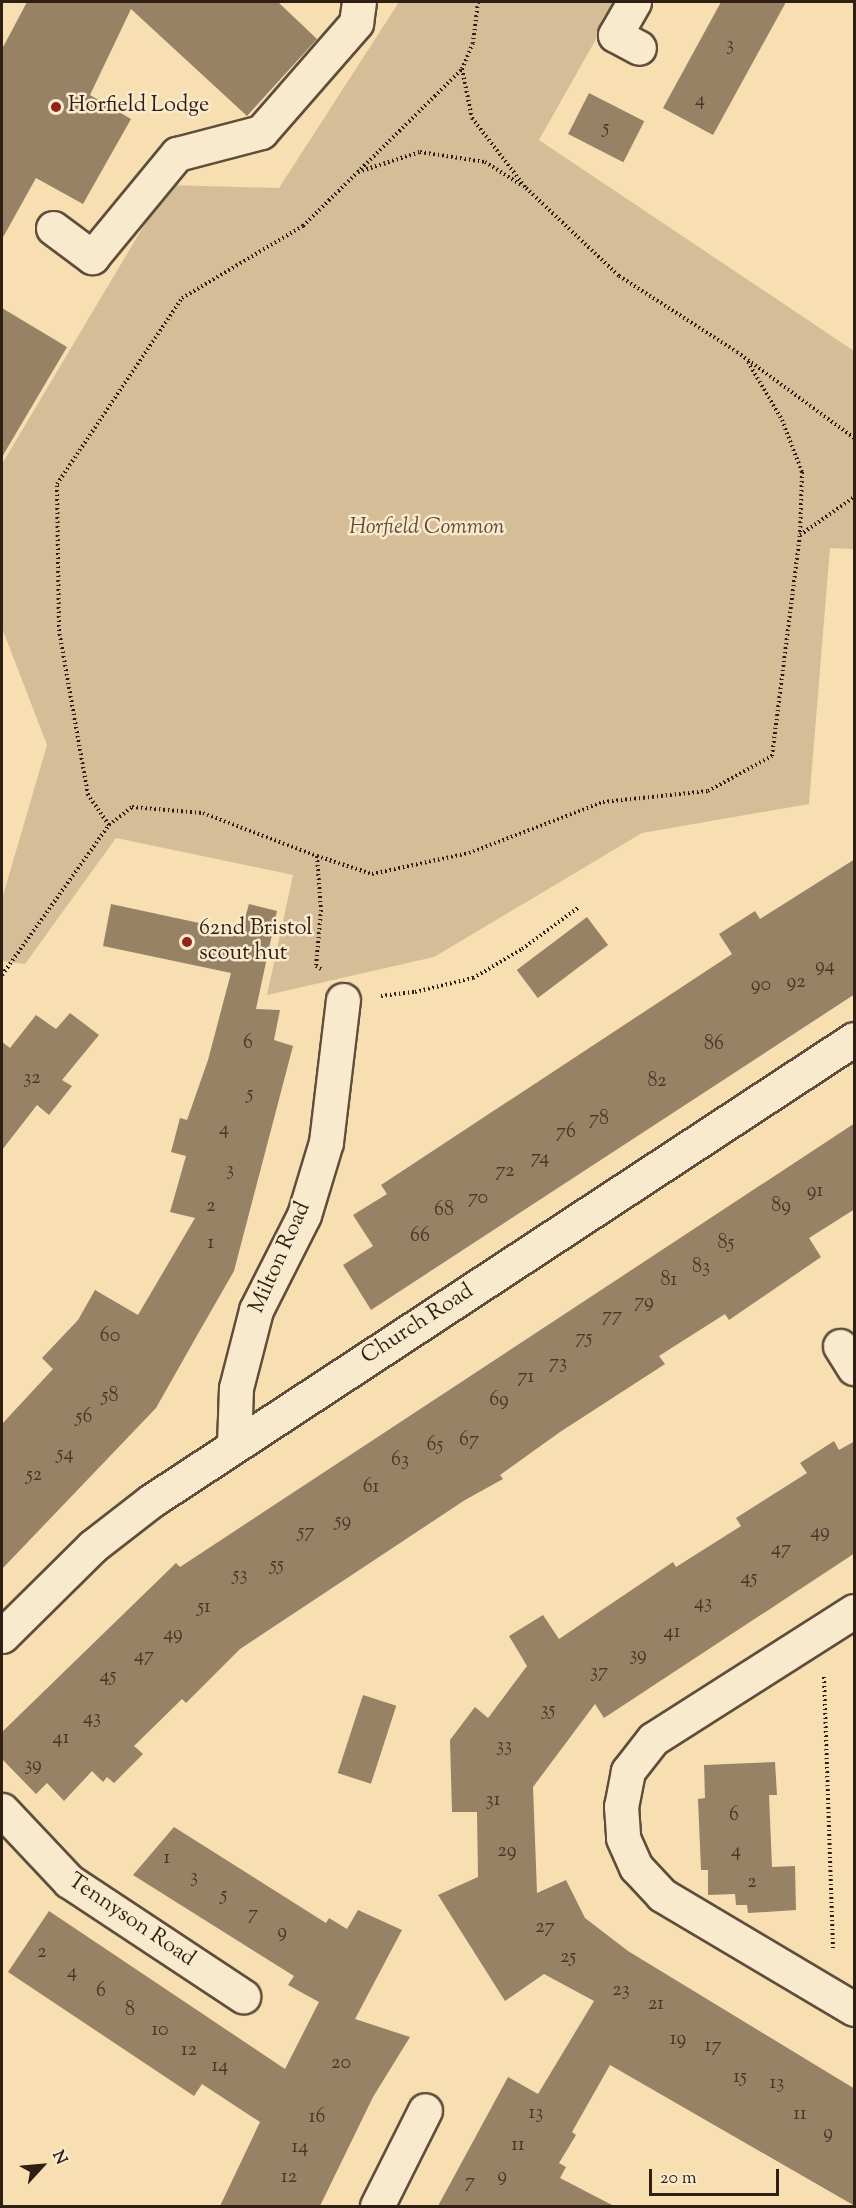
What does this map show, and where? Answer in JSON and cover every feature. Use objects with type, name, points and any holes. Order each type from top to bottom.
[{"type":"street","points":[[53,228],[92,257],[177,154],[261,132],[356,23],[359,2]]},
{"type":"street","points":[[634,2],[615,35],[639,48]]},
{"type":"street","name":"Milton Road","points":[[234,1445],[236,1388],[256,1310],[304,1215],[326,1142],[337,987]]},
{"type":"street","name":"Church Road","points":[[2,1636],[93,1546],[234,1445],[855,1039]]},
{"type":"street","points":[[845,2003],[662,1895],[636,1867],[627,1848],[621,1806],[628,1771],[652,1739],[855,1611]]},
{"type":"street","name":"Tennyson Road","points":[[2,1810],[69,1881],[243,1996]]},
{"type":"street","points":[[377,2206],[425,2110]]},
{"type":"path","points":[[110,825],[88,795],[60,631],[57,484],[182,298],[303,226],[462,69],[473,43],[478,2]]},
{"type":"path","points":[[462,69],[472,118],[526,188],[619,276],[747,359],[855,438]]},
{"type":"path","points":[[356,172],[420,152],[485,162],[526,188]]},
{"type":"path","points":[[2,975],[110,825],[132,807],[202,813],[372,874],[458,855],[603,802],[708,791],[772,756],[800,535],[802,472],[782,420],[747,359]]},
{"type":"path","points":[[800,535],[855,497]]},
{"type":"path","points":[[317,856],[321,910],[316,966],[337,987],[415,992],[472,978],[522,949],[579,907]]},
{"type":"path","points":[[823,1631],[845,2003]]},
{"type":"green space","name":"Horfield Common","points":[[399,2],[617,2],[539,140],[854,351],[854,549],[830,548],[809,804],[642,833],[434,957],[267,995],[293,875],[116,838],[25,964],[2,961],[2,899],[47,745],[2,628],[2,464],[168,185],[279,188]]},
{"type":"building","name":"Horfield Lodge","points":[[27,2],[278,2],[317,39],[247,116],[131,9],[90,95],[131,119],[83,204],[36,178],[2,239],[2,49]]},
{"type":"building","points":[[721,2],[786,2],[713,135],[663,108]]},
{"type":"building","points":[[589,93],[644,121],[623,162],[568,134]]},
{"type":"building","points":[[2,308],[67,347],[2,457]]},
{"type":"building","points":[[855,859],[855,994],[371,1310],[343,1265],[373,1246],[353,1215],[387,1194],[381,1185],[732,954],[719,934],[755,911],[760,919]]},
{"type":"building","points":[[111,904],[241,932],[249,904],[277,911],[256,1009],[280,1010],[274,1040],[293,1046],[234,1271],[156,1408],[2,1569],[2,1424],[53,1369],[42,1358],[78,1320],[95,1290],[138,1315],[195,1218],[170,1212],[186,1156],[171,1152],[180,1118],[187,1120],[208,1060],[231,973],[103,946]]},
{"type":"building","points":[[587,917],[608,945],[538,998],[517,970]]},
{"type":"building","points":[[70,1013],[99,1035],[62,1080],[72,1086],[49,1115],[37,1105],[2,1150],[2,1042],[10,1048],[36,1015],[56,1029]]},
{"type":"building","points":[[855,1123],[855,1209],[809,1238],[821,1257],[729,1320],[725,1314],[659,1356],[665,1364],[560,1432],[500,1475],[503,1479],[465,1500],[240,1649],[186,1703],[182,1699],[134,1746],[143,1754],[114,1783],[107,1777],[103,1782],[92,1771],[64,1801],[47,1783],[36,1794],[2,1759],[2,1732],[176,1563],[180,1567]]},
{"type":"building","points":[[834,1441],[839,1450],[855,1441],[855,1553],[604,1718],[595,1704],[533,1787],[537,1893],[566,1880],[585,1918],[628,1951],[855,2089],[855,2206],[610,2065],[572,2132],[576,2135],[559,2163],[566,2167],[560,2178],[614,2206],[438,2206],[508,2077],[538,2094],[594,2001],[544,1974],[505,2001],[438,1895],[478,1877],[477,1812],[452,1812],[450,1740],[475,1707],[488,1718],[527,1666],[509,1636],[543,1615],[559,1639],[673,1562],[676,1567],[741,1526],[736,1518],[807,1473],[800,1463]]},
{"type":"building","points":[[363,1695],[396,1706],[371,1784],[338,1773]]},
{"type":"building","points":[[775,1762],[777,1795],[769,1795],[772,1867],[795,1866],[796,1910],[748,1913],[747,1905],[736,1905],[735,1894],[708,1895],[708,1870],[701,1870],[698,1799],[705,1798],[704,1765]]},
{"type":"building","points":[[174,1827],[326,1923],[329,1918],[347,1929],[358,1910],[402,1930],[355,2019],[410,2037],[373,2097],[320,2206],[220,2206],[260,2122],[202,2084],[194,2096],[8,1972],[49,1911],[285,2069],[319,2002],[288,1985],[294,1976],[133,1875]]},
{"type":"place","name":"Horfield Lodge","points":[[56,107]]},
{"type":"place","name":"62nd Bristol scout hut","points":[[187,942]]}]
